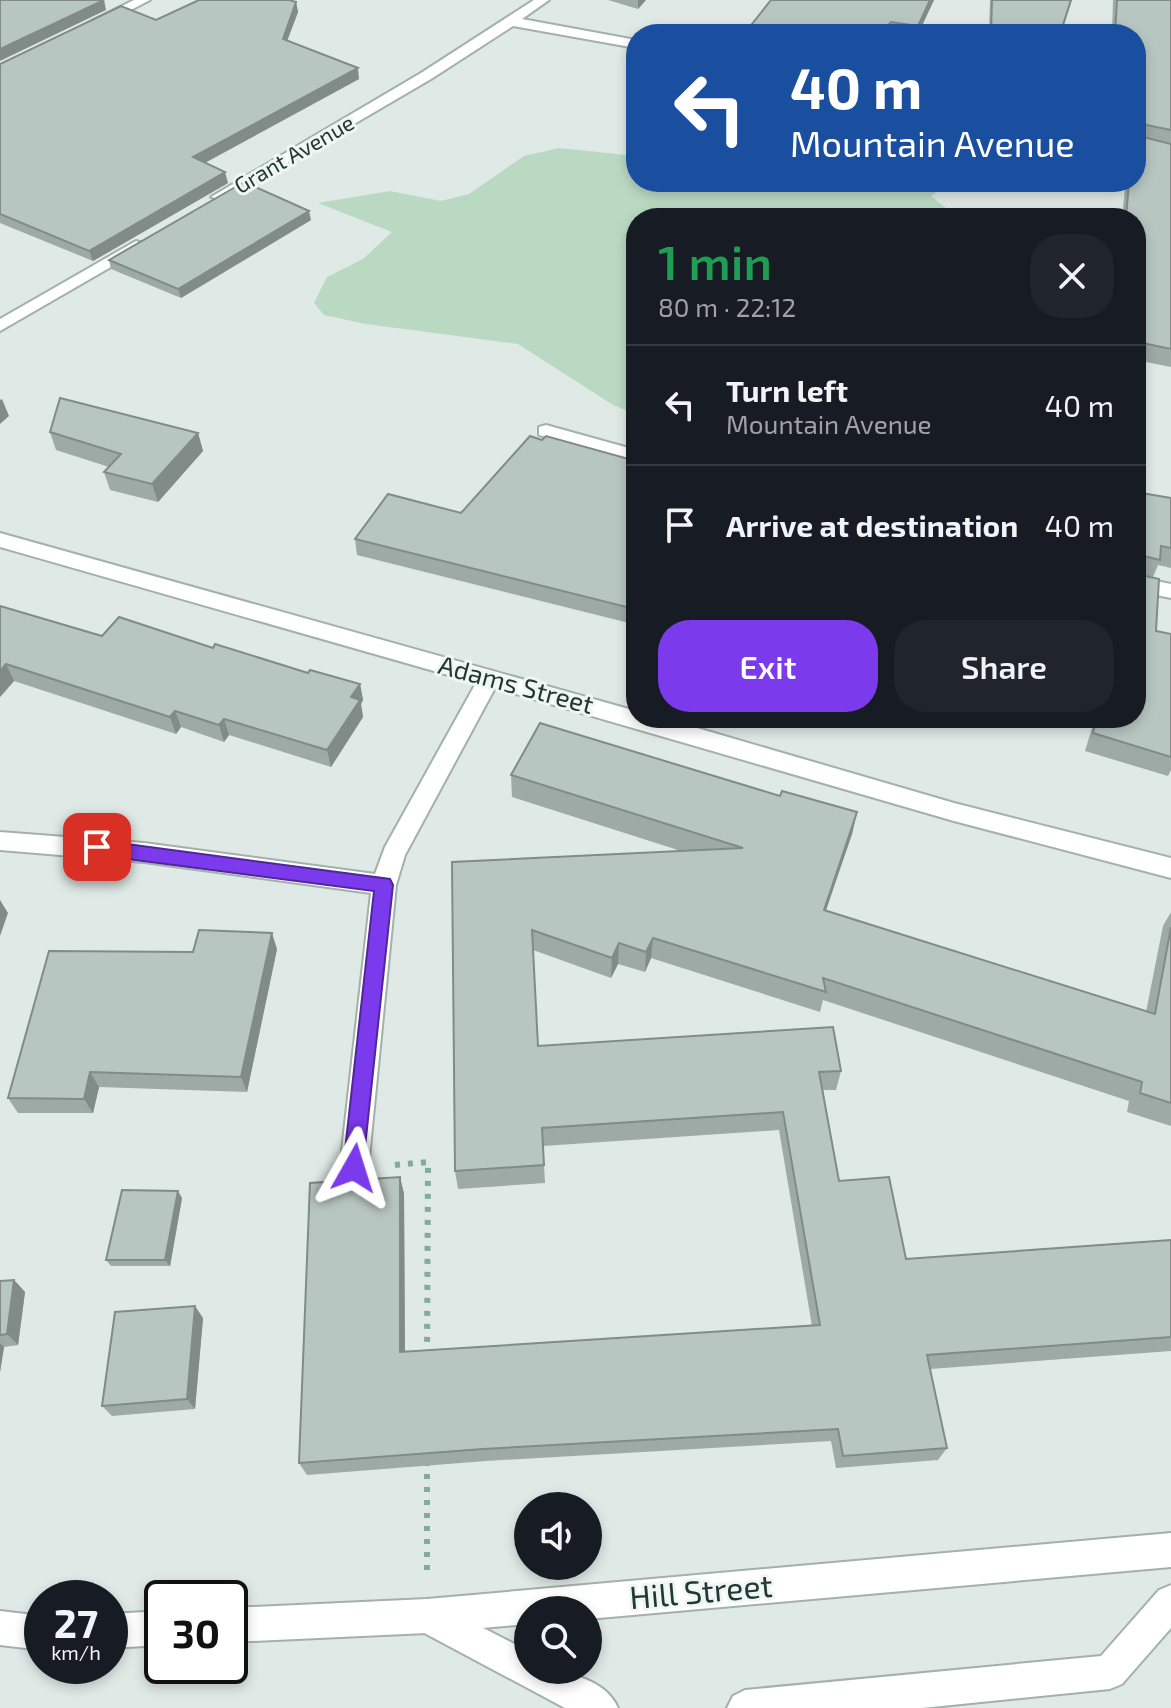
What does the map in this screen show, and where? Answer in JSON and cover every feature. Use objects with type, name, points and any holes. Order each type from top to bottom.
[{"type":"street","points":[[89,26],[144,0]]},
{"type":"street","name":"Grant Avenue","points":[[206,205],[426,76],[543,0]]},
{"type":"street","points":[[509,21],[626,42]]},
{"type":"street","points":[[0,326],[151,238]]},
{"type":"street","points":[[546,431],[626,453]]},
{"type":"street","name":"Adams Street","points":[[0,540],[626,717]]},
{"type":"street","points":[[1146,586],[1171,591]]},
{"type":"street","points":[[354,1168],[384,885],[393,854],[490,678]]},
{"type":"street","name":"Adams Street","points":[[663,728],[954,812],[1171,868]]},
{"type":"street","points":[[0,841],[68,844],[242,864],[384,885]]},
{"type":"street","name":"Hill Street","points":[[248,1624],[427,1616],[1171,1550]]},
{"type":"street","points":[[745,1708],[1110,1672],[1171,1602]]},
{"type":"street","points":[[427,1616],[514,1663]]},
{"type":"street","points":[[0,1628],[24,1631]]},
{"type":"street","points":[[555,1684],[600,1708]]},
{"type":"path","points":[[354,1168],[428,1162],[427,1367]]},
{"type":"path","points":[[427,1445],[427,1616]]},
{"type":"green space","points":[[559,148],[626,155],[626,192],[936,192],[931,196],[946,208],[626,208],[626,410],[613,405],[518,344],[366,324],[324,315],[314,303],[327,277],[363,259],[392,232],[318,203],[390,191],[441,201],[469,194],[524,156]]},
{"type":"building","points":[[0,0],[104,0],[0,49]]},
{"type":"building","points":[[199,0],[296,2],[283,39],[358,68],[193,157],[225,172],[89,251],[0,214],[0,64],[121,6],[156,20]]},
{"type":"building","points":[[771,0],[930,0],[919,24],[752,24]]},
{"type":"building","points":[[992,0],[1071,0],[1063,24],[991,24]]},
{"type":"building","points":[[1117,0],[1171,0],[1171,130],[1146,125],[1146,24],[1116,24]]},
{"type":"building","points":[[1146,138],[1171,144],[1171,349],[1146,344],[1146,208],[1127,208],[1128,192],[1146,192]]},
{"type":"building","points":[[244,182],[309,211],[178,289],[109,260]]},
{"type":"building","points":[[60,398],[198,433],[152,484],[104,472],[121,454],[50,432]]},
{"type":"building","points":[[530,436],[542,440],[546,436],[626,458],[626,607],[355,539],[388,494],[461,513]]},
{"type":"building","points":[[1146,494],[1171,498],[1171,548],[1161,546],[1160,560],[1146,556]]},
{"type":"building","points":[[1146,576],[1159,579],[1156,631],[1171,634],[1171,757],[1093,733],[1094,728],[1146,728]]},
{"type":"building","points":[[0,606],[102,636],[119,617],[213,648],[215,644],[308,673],[310,670],[360,684],[351,697],[360,700],[327,750],[224,719],[219,725],[175,711],[170,717],[6,664],[0,671]]},
{"type":"building","points":[[540,723],[780,796],[782,791],[857,812],[824,910],[1155,1014],[1171,927],[1171,1103],[1140,1093],[1142,1082],[823,978],[826,992],[653,938],[646,952],[619,943],[612,958],[532,930],[538,1046],[833,1027],[841,1071],[819,1072],[839,1181],[889,1177],[906,1259],[1171,1240],[1171,1337],[927,1355],[947,1448],[843,1456],[838,1429],[299,1463],[310,1183],[400,1177],[400,1352],[820,1325],[783,1112],[542,1128],[544,1165],[455,1171],[452,862],[743,848],[511,775]]},
{"type":"building","points":[[199,930],[272,933],[241,1077],[90,1072],[84,1099],[8,1098],[49,951],[193,952]]},
{"type":"building","points":[[122,1190],[178,1191],[165,1260],[106,1260]]},
{"type":"building","points":[[14,1280],[7,1334],[0,1335],[0,1281]]},
{"type":"building","points":[[195,1306],[187,1399],[102,1406],[115,1312]]},
{"type":"route","points":[[97,847],[384,885],[354,1168]]}]
